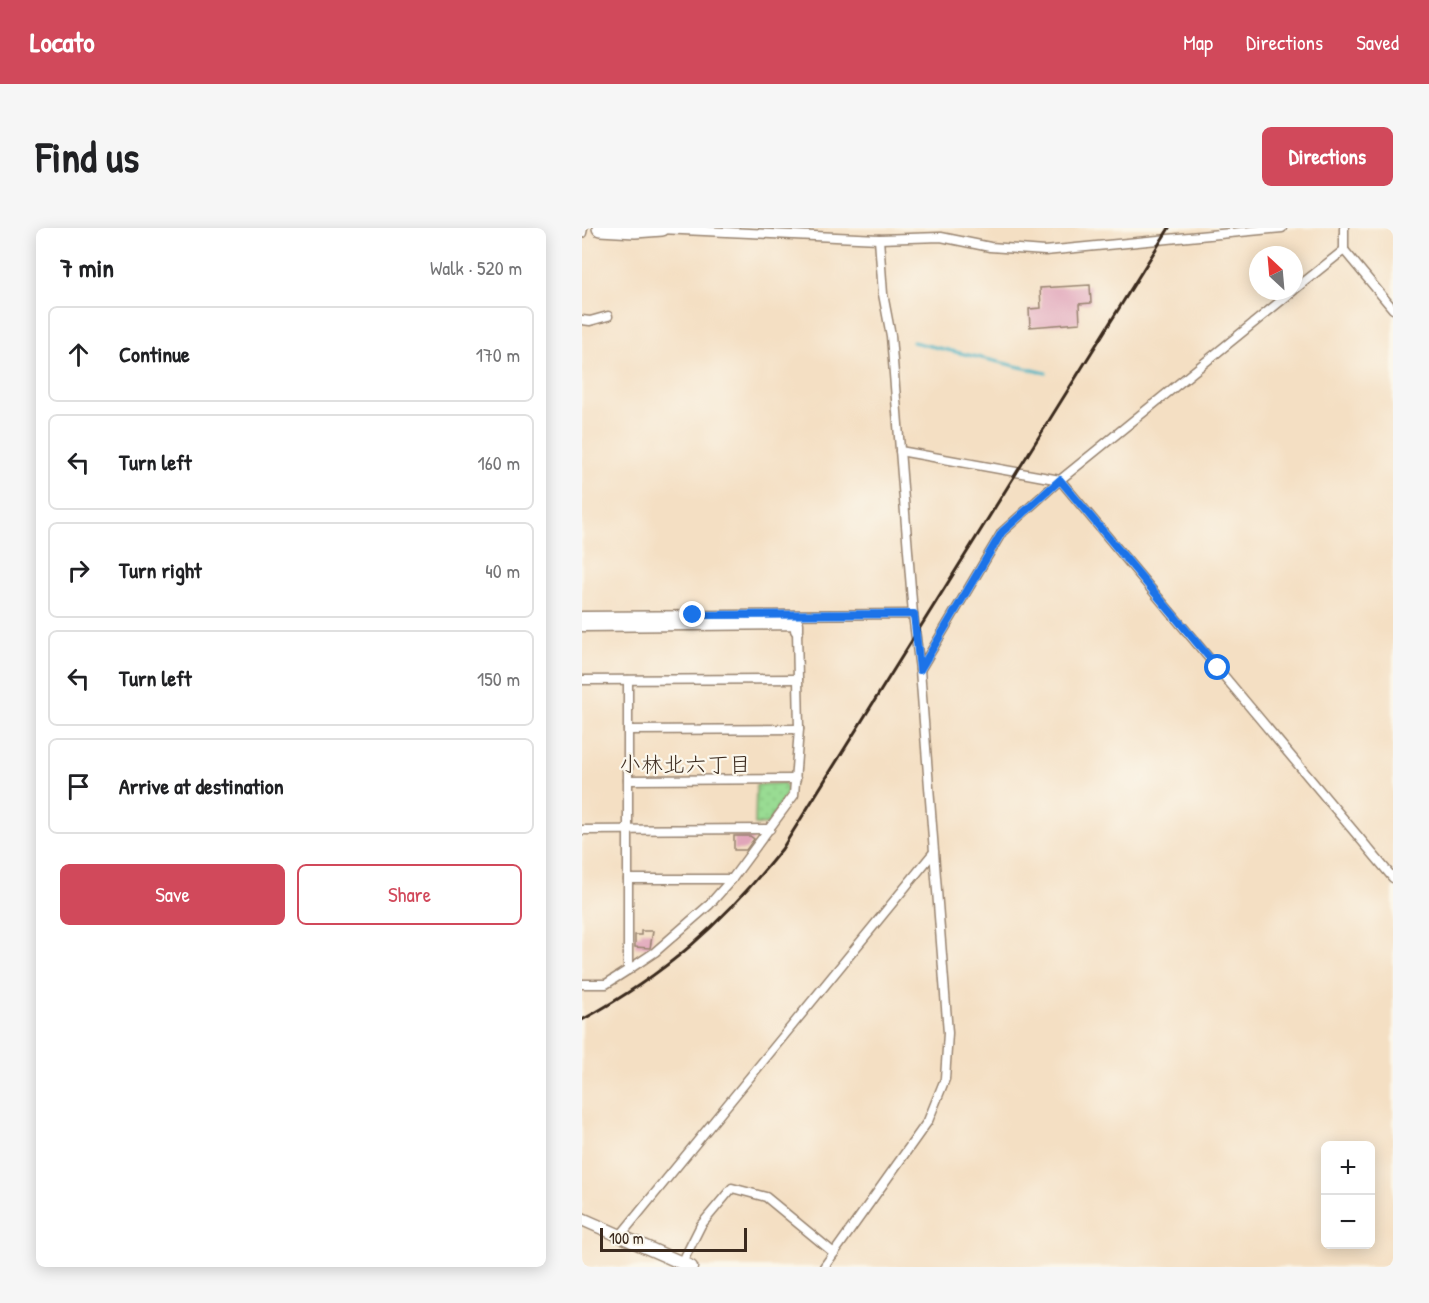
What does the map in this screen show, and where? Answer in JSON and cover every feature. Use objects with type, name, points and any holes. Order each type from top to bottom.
[{"type":"highway","points":[[600,228],[661,228]]},
{"type":"street","points":[[582,233],[583,228]]},
{"type":"street","points":[[661,228],[879,239],[941,237],[990,247],[1045,251],[1282,228]]},
{"type":"street","points":[[1344,228],[1344,250],[1393,309]]},
{"type":"street","points":[[824,1267],[928,1121],[945,1079],[948,1034],[920,670],[879,239]]},
{"type":"street","points":[[1303,284],[1344,250]]},
{"type":"street","points":[[920,670],[1002,532],[1060,480],[1283,300]]},
{"type":"street","points":[[582,320],[590,321],[608,316]]},
{"type":"street","points":[[900,451],[1060,480],[1393,878]]},
{"type":"street","points":[[582,616],[914,614]]},
{"type":"street","points":[[582,625],[797,622],[799,729],[794,795],[732,879],[709,905],[655,952],[606,984],[582,984]]},
{"type":"street","points":[[582,680],[798,679]]},
{"type":"street","points":[[628,680],[628,970]]},
{"type":"street","points":[[628,730],[799,729]]},
{"type":"street","points":[[628,780],[796,778]]},
{"type":"street","points":[[582,830],[770,829]]},
{"type":"street","points":[[620,1236],[934,852]]},
{"type":"street","points":[[628,879],[732,879]]},
{"type":"street","points":[[582,1219],[686,1265],[701,1225],[732,1188],[766,1197],[834,1253]]},
{"type":"green space","points":[[784,783],[788,791],[767,825],[755,824],[756,785]]},
{"type":"building","points":[[1090,285],[1091,303],[1079,304],[1080,323],[1030,327],[1029,309],[1041,308],[1040,288]]},
{"type":"building","points":[[734,836],[750,836],[754,839],[746,850],[734,850]]},
{"type":"building","points":[[641,931],[653,931],[650,948],[635,947],[635,935],[641,935]]},
{"type":"waterway","points":[[913,342],[1046,373]]},
{"type":"railway","points":[[582,1020],[640,984],[691,945],[737,901],[782,849],[1169,228]]},
{"type":"district","name":"小林北六丁目","points":[[685,764]]},
{"type":"route","points":[[693,615],[914,614],[920,670],[1002,532],[1060,480],[1218,668]]}]
